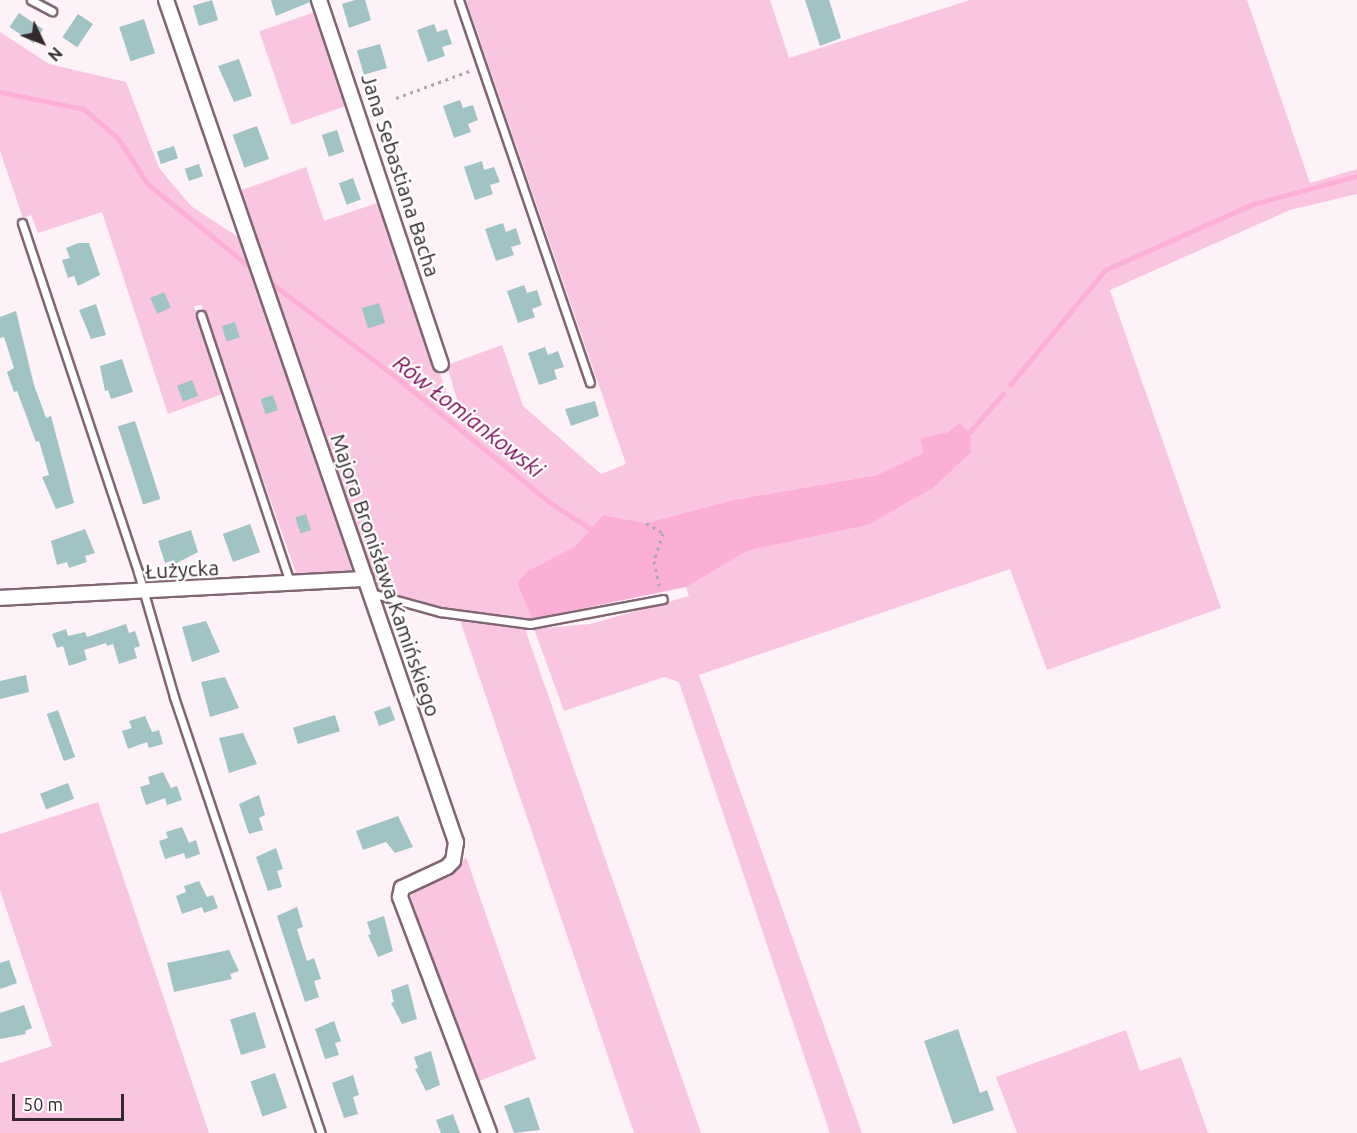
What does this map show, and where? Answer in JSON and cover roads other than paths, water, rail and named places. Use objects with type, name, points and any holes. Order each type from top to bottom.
[{"type":"street","name":"Majora Bronisława Kamińskiego","points":[[166,0],[456,842],[453,861],[447,867],[402,888],[400,897],[489,1133]]},
{"type":"street","name":"Jana Sebastiana Bacha","points":[[319,0],[441,364]]},
{"type":"street","name":"Łużycka","points":[[0,598],[141,593],[290,584],[368,586]]},
{"type":"lane","points":[[31,0],[52,11]]},
{"type":"lane","points":[[459,0],[590,382]]},
{"type":"lane","points":[[22,223],[138,572],[141,593],[321,1133]]},
{"type":"lane","points":[[201,315],[290,584]]},
{"type":"lane","points":[[368,586],[440,612],[530,624],[663,599]]},
{"type":"waterway","name":"Rów Łomiankowski","points":[[0,92],[84,109],[118,138],[148,184],[254,270]]},
{"type":"waterway","name":"Rów Łomiankowski","points":[[1010,385],[1105,270],[1253,204],[1357,176]]},
{"type":"waterway","name":"Rów Łomiankowski","points":[[270,282],[391,373],[552,504],[596,532]]},
{"type":"waterway","name":"Rów Łomiankowski","points":[[965,437],[1003,394]]}]
